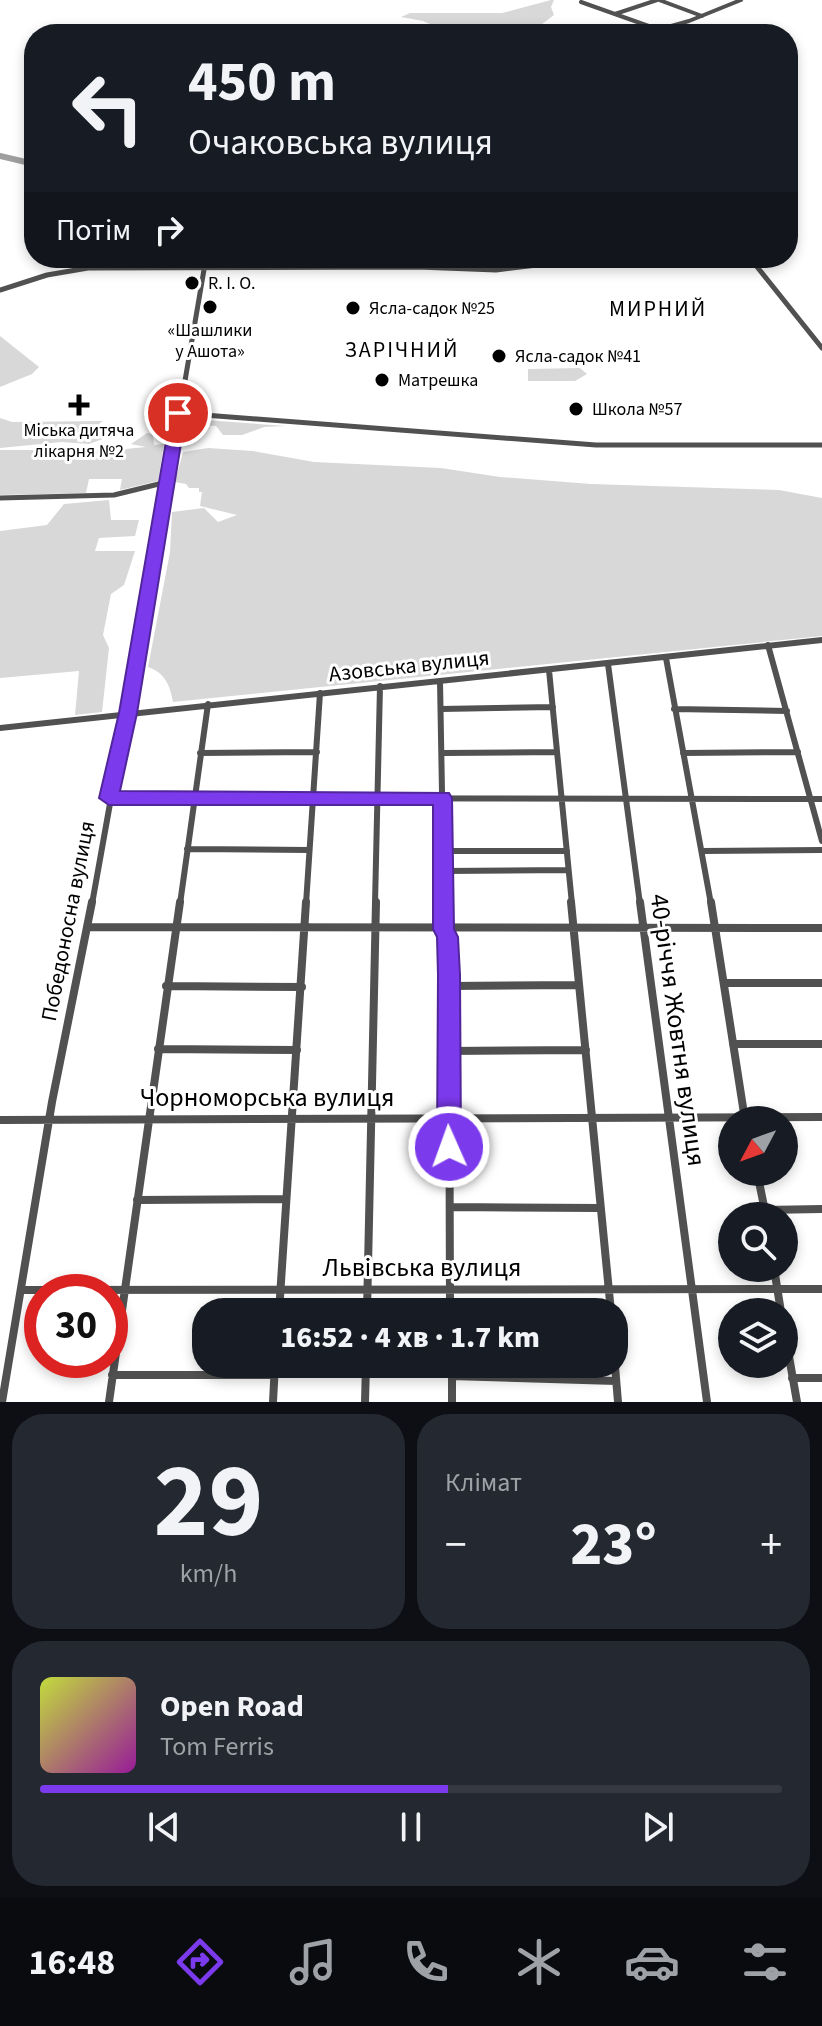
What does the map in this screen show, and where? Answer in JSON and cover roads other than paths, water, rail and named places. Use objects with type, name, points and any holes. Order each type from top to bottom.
[{"type":"street","points":[[615,14],[658,0],[702,16]]},
{"type":"street","points":[[677,24],[741,0]]},
{"type":"street","points":[[581,2],[642,24]]},
{"type":"street","points":[[0,290],[64,271],[204,268]]},
{"type":"street","name":"Победоносна вулиця","points":[[2,1402],[49,1119],[88,927],[109,798],[128,713],[204,268]]},
{"type":"street","points":[[450,268],[496,268]]},
{"type":"street","points":[[758,268],[822,348]]},
{"type":"street","points":[[178,413],[596,445],[822,445]]},
{"type":"street","points":[[0,498],[114,495],[167,482]]},
{"type":"street","name":"Азовська вулиця","points":[[0,728],[822,640]]},
{"type":"street","points":[[768,645],[822,841]]},
{"type":"street","points":[[666,658],[725,983],[743,1106]]},
{"type":"street","name":"40-річчя Жовтня вулиця","points":[[608,664],[707,1402]]},
{"type":"street","points":[[549,670],[577,985],[610,1298]]},
{"type":"street","points":[[440,681],[444,929],[449,986],[447,1117],[452,1207],[450,1298]]},
{"type":"street","points":[[368,1298],[380,686]]},
{"type":"street","points":[[280,1298],[320,693]]},
{"type":"street","points":[[125,1274],[208,704]]},
{"type":"street","points":[[441,709],[553,707]]},
{"type":"street","points":[[674,709],[787,711]]},
{"type":"street","points":[[200,753],[317,752]]},
{"type":"street","points":[[443,753],[557,752]]},
{"type":"street","points":[[683,753],[798,752]]},
{"type":"street","points":[[109,798],[822,799]]},
{"type":"street","points":[[187,849],[309,850]]},
{"type":"street","points":[[702,851],[822,850]]},
{"type":"street","points":[[444,851],[567,851]]},
{"type":"street","points":[[444,871],[568,870]]},
{"type":"street","points":[[88,927],[822,928]]},
{"type":"street","points":[[725,983],[822,983]]},
{"type":"street","points":[[449,986],[577,985]]},
{"type":"street","points":[[166,986],[302,987]]},
{"type":"street","points":[[733,1044],[822,1044]]},
{"type":"street","points":[[158,1049],[297,1050]]},
{"type":"street","points":[[447,1051],[586,1050]]},
{"type":"street","name":"Чорноморська вулиця","points":[[0,1120],[150,1117],[718,1118]]},
{"type":"street","name":"Чорноморська вулиця","points":[[798,1117],[822,1117]]},
{"type":"street","points":[[137,1200],[284,1199]]},
{"type":"street","points":[[452,1207],[600,1208]]},
{"type":"street","points":[[798,1211],[822,1209]]},
{"type":"street","points":[[777,1282],[779,1298]]},
{"type":"street","name":"Львівська вулиця","points":[[128,1290],[822,1289]]},
{"type":"street","points":[[128,1374],[192,1372]]},
{"type":"street","points":[[109,1402],[112,1378]]},
{"type":"street","points":[[273,1402],[274,1378]]},
{"type":"street","points":[[365,1402],[366,1378]]},
{"type":"street","points":[[452,1378],[452,1402]]},
{"type":"street","points":[[518,1378],[616,1381]]},
{"type":"street","points":[[616,1378],[618,1402]]},
{"type":"street","points":[[792,1378],[797,1402]]},
{"type":"street","points":[[798,1378],[822,1378]]},
{"type":"waterway","points":[[0,156],[24,162]]},
{"type":"place","name":"R. I. O.","points":[[192,283]]},
{"type":"place","name":"«Шашлики у Ашота»","points":[[210,307]]},
{"type":"place","name":"Ясла-садок №25","points":[[353,308]]},
{"type":"place","name":"Ясла-садок №41","points":[[499,356]]},
{"type":"place","name":"Матрешка","points":[[382,380]]},
{"type":"place","name":"Міська дитяча лікарня №2","points":[[79,405]]},
{"type":"place","name":"Школа №57","points":[[576,409]]},
{"type":"district","name":"МИРНИЙ","points":[[658,309]]},
{"type":"district","name":"ЗАРІЧНИЙ","points":[[402,350]]}]
